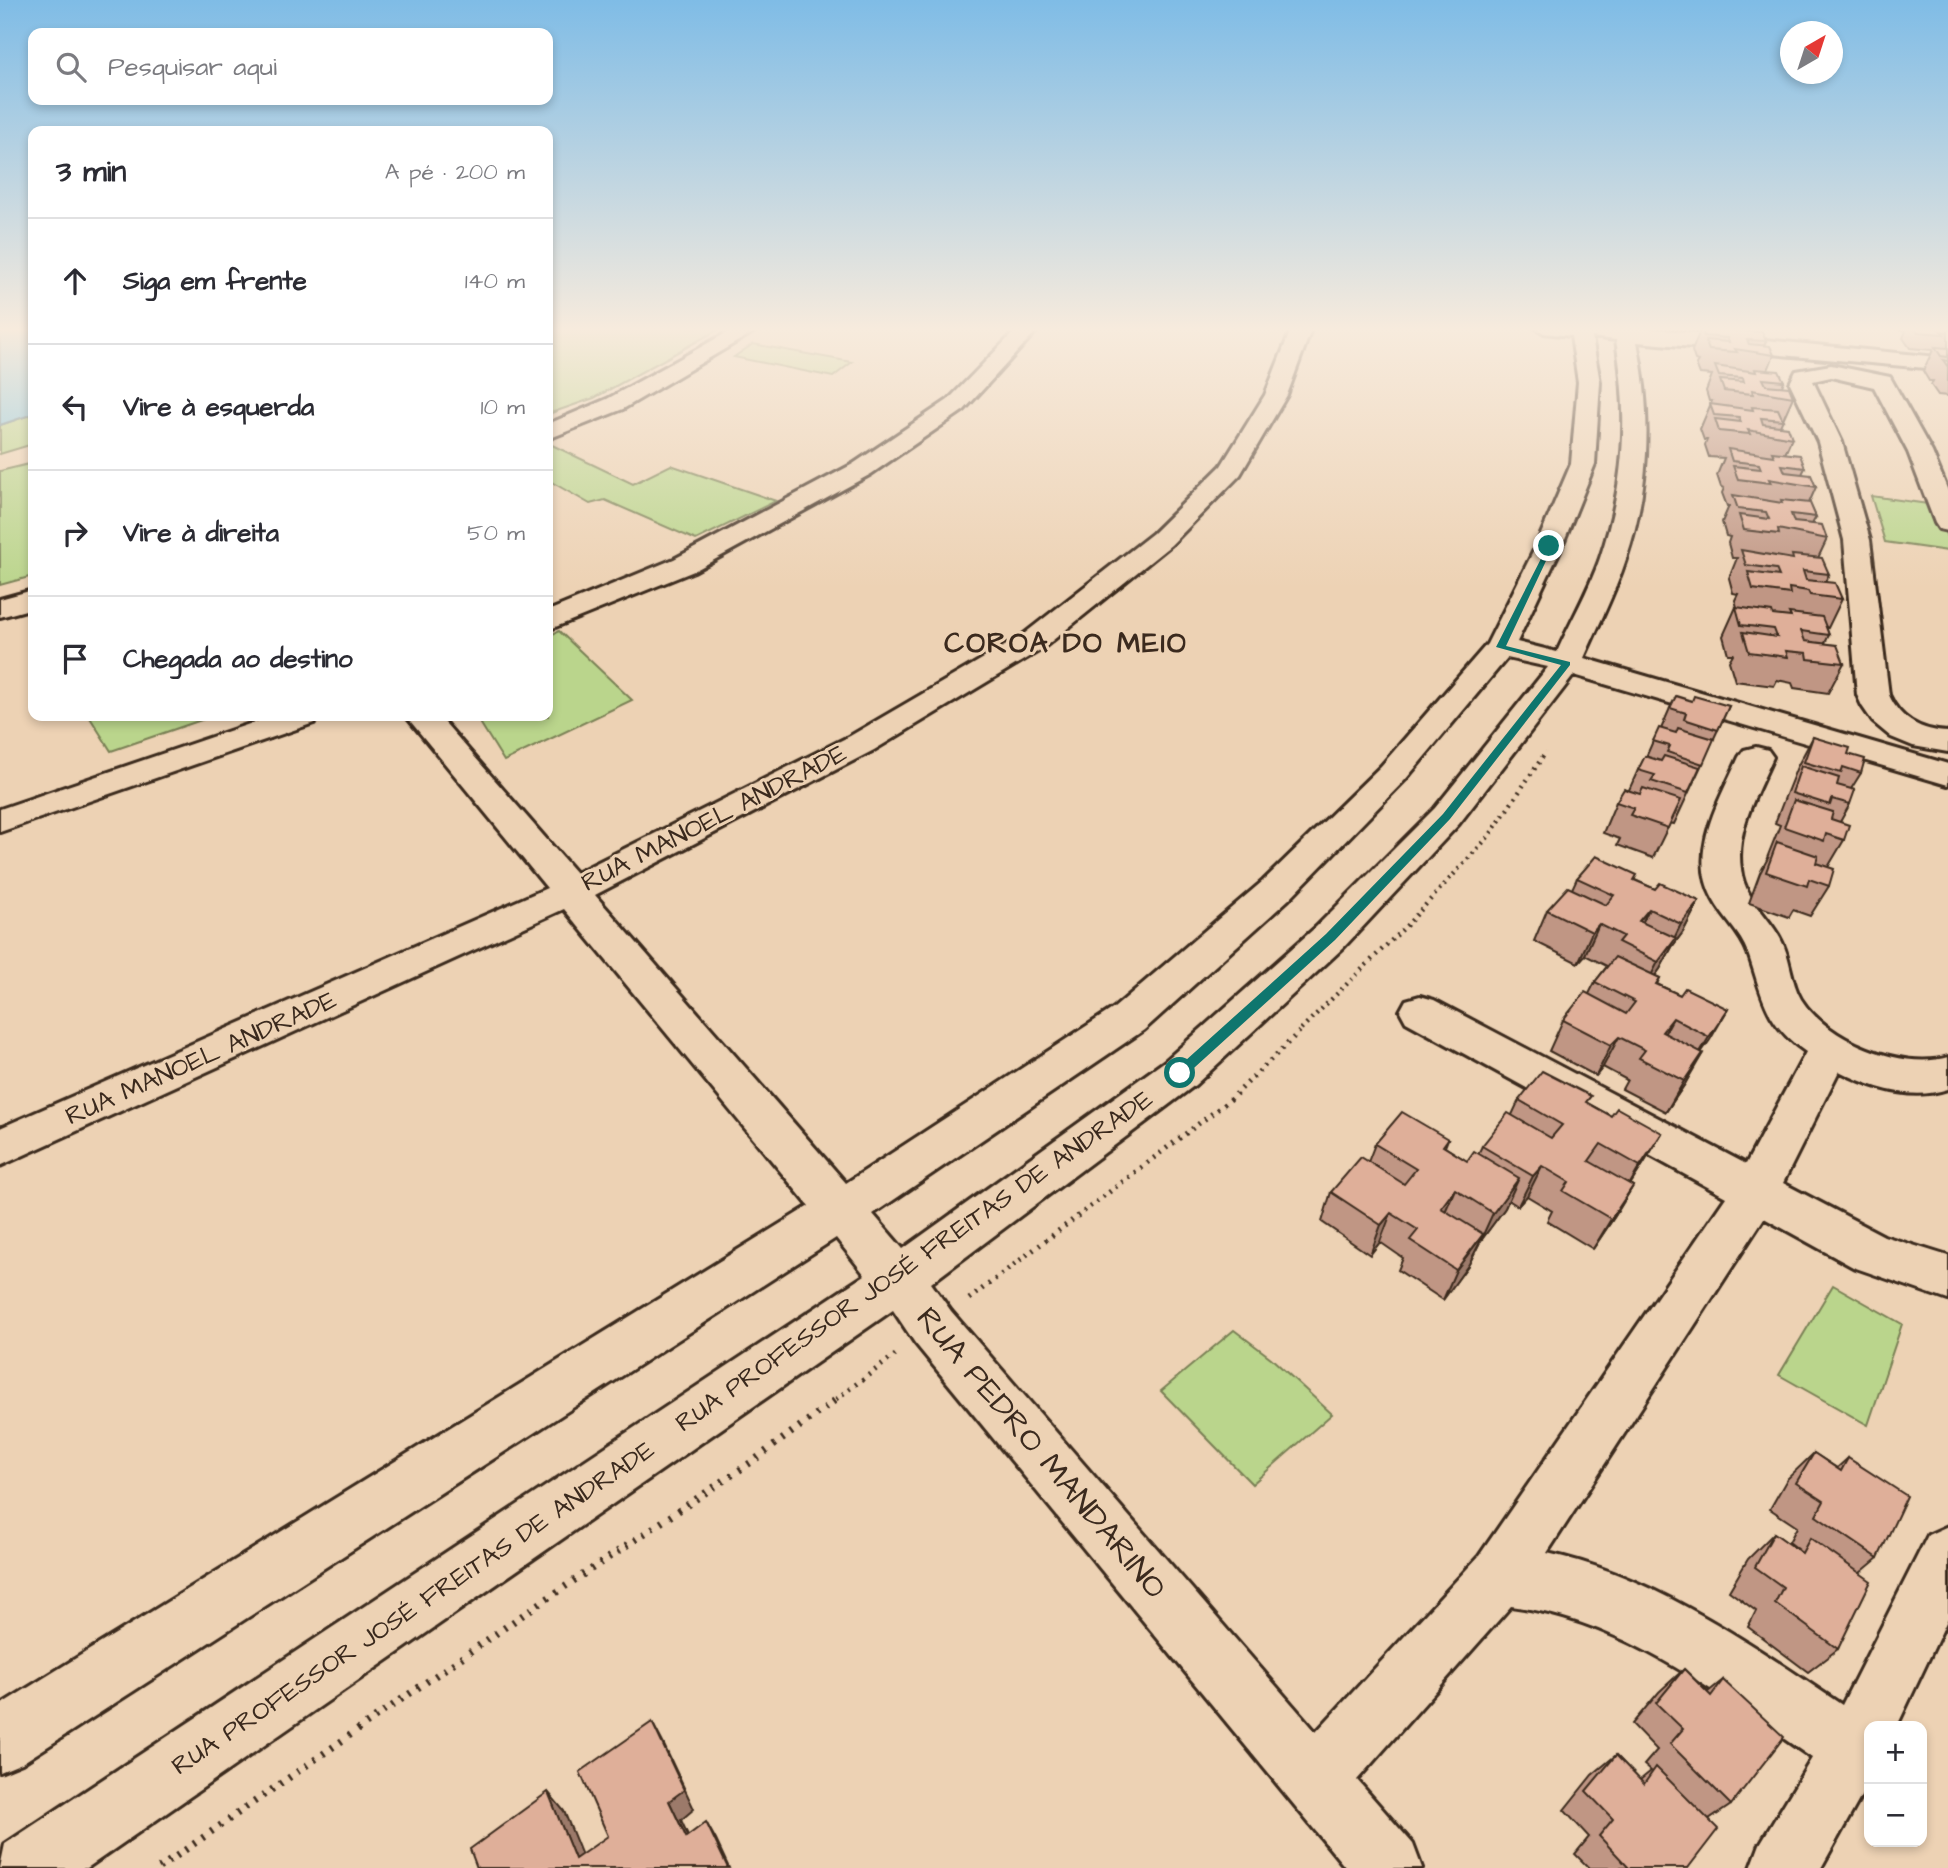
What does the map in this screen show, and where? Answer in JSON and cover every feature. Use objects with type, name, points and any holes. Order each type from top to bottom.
[{"type":"street","points":[[553,430],[591,414]]},
{"type":"street","points":[[553,619],[684,565],[862,469],[943,414]]},
{"type":"street","name":"RUA MANOEL ANDRADE","points":[[0,1148],[572,891],[862,743],[1031,643],[1162,539],[1231,470],[1264,414]]},
{"type":"street","points":[[0,1741],[840,1211],[1129,1019],[1296,870],[1393,773],[1500,647],[1549,546],[1583,464],[1586,414]]},
{"type":"street","name":"RUA PROFESSOR JOSÉ FREITAS DE ANDRADE","points":[[29,1868],[898,1279],[1180,1073],[1331,937],[1447,817],[1567,663],[1613,559],[1634,473],[1635,414]]},
{"type":"street","points":[[1816,414],[1830,442],[1857,540],[1873,695],[1879,713],[1916,737],[1946,745]]},
{"type":"street","points":[[1899,414],[1920,452],[1948,523]]},
{"type":"street","points":[[0,608],[28,600]]},
{"type":"street","points":[[1500,647],[1567,663],[1948,775]]},
{"type":"street","points":[[0,821],[289,721]]},
{"type":"street","name":"RUA PEDRO MANDARINO","points":[[426,721],[898,1279],[933,1326],[1389,1868]]},
{"type":"street","points":[[1756,757],[1723,841],[1721,866],[1726,890],[1738,912],[1765,946],[1784,1005],[1799,1026],[1829,1048],[1893,1074],[1923,1080],[1948,1073]]},
{"type":"street","points":[[1420,1011],[1870,1252],[1948,1278]]},
{"type":"street","points":[[1315,1780],[1499,1576],[1755,1192],[1829,1048]]},
{"type":"street","points":[[1784,1868],[1853,1749],[1948,1555]]},
{"type":"street","points":[[1499,1576],[1559,1585],[1610,1602],[1691,1641],[1853,1749]]},
{"type":"green space","points":[[28,416],[28,446],[0,454],[0,425]]},
{"type":"green space","points":[[553,445],[633,484],[671,465],[776,501],[696,540],[605,500],[590,504],[553,483]]},
{"type":"green space","points":[[28,464],[28,577],[0,585],[0,471]]},
{"type":"green space","points":[[1871,496],[1935,505],[1948,540],[1948,551],[1885,542]]},
{"type":"green space","points":[[559,631],[632,700],[504,761],[479,721],[553,721],[553,634]]},
{"type":"green space","points":[[92,721],[198,721],[111,751]]},
{"type":"green space","points":[[1833,1285],[1902,1324],[1868,1425],[1779,1375]]},
{"type":"green space","points":[[1234,1330],[1271,1358],[1332,1414],[1252,1484],[1161,1391]]},
{"type":"water","points":[[0,414],[28,414],[28,416],[0,425]]},
{"type":"building","points":[[1780,414],[1783,420],[1761,418],[1763,424],[1788,427],[1792,438],[1748,430],[1750,434],[1719,431],[1715,419],[1741,422],[1739,417],[1714,415]]},
{"type":"building","points":[[1728,449],[1774,456],[1772,452],[1800,455],[1805,468],[1782,465],[1785,472],[1811,475],[1816,487],[1769,479],[1771,483],[1738,479],[1733,466],[1761,469],[1759,464],[1732,461]]},
{"type":"building","points":[[1733,495],[1782,503],[1781,500],[1810,503],[1816,517],[1791,514],[1794,522],[1822,525],[1827,539],[1778,529],[1779,534],[1744,530],[1739,515],[1769,519],[1766,512],[1738,509]]},
{"type":"building","points":[[1741,550],[1793,559],[1792,555],[1822,558],[1829,574],[1803,571],[1806,580],[1835,583],[1842,599],[1810,595],[1808,591],[1789,588],[1790,594],[1753,589],[1748,572],[1779,576],[1776,569],[1746,565]]},
{"type":"building","points":[[1736,607],[1772,612],[1773,615],[1791,617],[1789,613],[1822,617],[1829,635],[1801,631],[1805,641],[1837,645],[1844,663],[1808,659],[1807,653],[1786,651],[1788,657],[1749,652],[1743,632],[1777,637],[1774,629],[1741,625]]},
{"type":"building","points":[[1676,696],[1692,701],[1694,696],[1729,706],[1718,730],[1684,719],[1686,713],[1670,708]]},
{"type":"building","points":[[1659,728],[1676,733],[1678,728],[1714,739],[1703,764],[1667,752],[1670,746],[1653,741]]},
{"type":"building","points":[[1813,737],[1850,748],[1848,754],[1865,759],[1861,773],[1843,767],[1841,773],[1804,762]]},
{"type":"building","points":[[1645,756],[1661,761],[1664,756],[1700,767],[1688,793],[1651,781],[1655,775],[1638,770]]},
{"type":"building","points":[[1801,766],[1839,778],[1837,785],[1855,790],[1850,804],[1832,799],[1830,805],[1792,793]]},
{"type":"building","points":[[1643,788],[1681,800],[1668,828],[1630,815],[1634,808],[1616,802],[1624,789],[1640,794]]},
{"type":"building","points":[[1794,800],[1833,812],[1831,819],[1849,825],[1844,840],[1826,834],[1824,841],[1784,827]]},
{"type":"building","points":[[1777,842],[1818,856],[1816,863],[1834,869],[1829,886],[1809,879],[1807,886],[1766,872]]},
{"type":"building","points":[[1596,856],[1637,875],[1634,880],[1655,889],[1660,883],[1699,901],[1681,924],[1649,909],[1639,921],[1676,938],[1658,962],[1618,942],[1623,936],[1599,924],[1592,932],[1547,910],[1568,887],[1606,905],[1614,895],[1577,878]]},
{"type":"building","points":[[1615,957],[1660,978],[1656,984],[1680,995],[1685,988],[1728,1009],[1709,1037],[1673,1018],[1662,1032],[1703,1053],[1684,1081],[1639,1058],[1645,1050],[1619,1037],[1611,1045],[1563,1020],[1585,992],[1626,1014],[1635,1002],[1595,982]]},
{"type":"building","points":[[1542,1071],[1591,1096],[1586,1102],[1611,1116],[1617,1108],[1662,1133],[1640,1166],[1601,1144],[1589,1161],[1633,1186],[1611,1219],[1563,1191],[1569,1182],[1542,1166],[1533,1176],[1482,1146],[1508,1113],[1551,1138],[1562,1125],[1519,1100]]},
{"type":"building","points":[[1402,1112],[1448,1139],[1443,1146],[1467,1161],[1474,1151],[1519,1178],[1493,1213],[1455,1189],[1441,1208],[1483,1234],[1456,1270],[1410,1240],[1418,1230],[1391,1213],[1381,1225],[1331,1192],[1361,1157],[1404,1184],[1416,1169],[1375,1144]]},
{"type":"building","points":[[1814,1453],[1841,1471],[1848,1458],[1907,1496],[1878,1558],[1816,1516],[1824,1501],[1796,1483]]},
{"type":"building","points":[[1774,1533],[1802,1553],[1810,1538],[1871,1581],[1838,1649],[1775,1603],[1783,1587],[1755,1567]]},
{"type":"building","points":[[1684,1669],[1711,1696],[1723,1680],[1784,1737],[1731,1805],[1670,1744],[1683,1729],[1656,1703]]},
{"type":"building","points":[[652,1722],[684,1790],[669,1801],[686,1837],[706,1822],[728,1868],[477,1868],[470,1849],[548,1792],[575,1859],[608,1836],[580,1772]]},
{"type":"building","points":[[1616,1755],[1644,1784],[1656,1767],[1718,1829],[1688,1868],[1629,1868],[1599,1836],[1613,1819],[1586,1791]]},
{"type":"district","name":"COROA DO MEIO","points":[[1066,643]]},
{"type":"route","points":[[1180,1073],[1331,937],[1447,817],[1567,663],[1500,647],[1549,546]]}]
